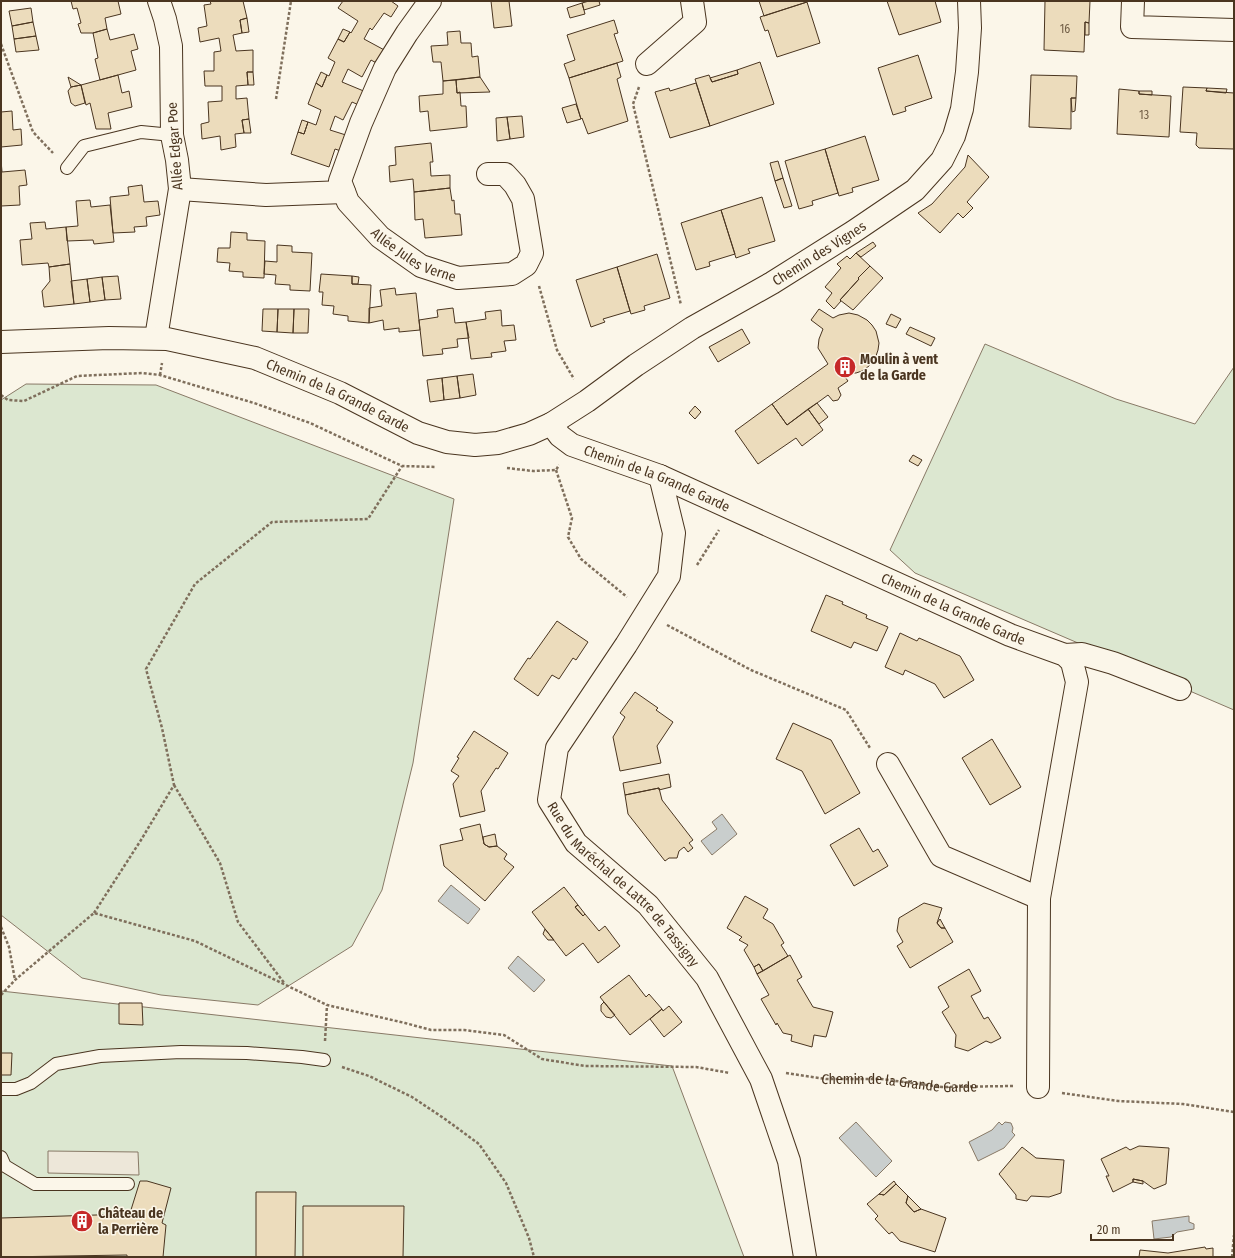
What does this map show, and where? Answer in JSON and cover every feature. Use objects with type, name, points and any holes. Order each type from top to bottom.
[{"type":"street","name":"Allée Edgar Poe","points":[[156,338],[180,189],[177,160],[172,134],[171,46],[159,1]]},
{"type":"street","name":"Allée Jules Verne","points":[[430,1],[406,33],[385,68],[361,123],[340,180],[344,192],[348,202],[380,237],[421,266],[458,278],[512,274],[526,265]]},
{"type":"street","points":[[647,64],[695,22],[692,1]]},
{"type":"street","name":"Chemin des Vignes","points":[[551,424],[587,401],[636,365],[692,328],[772,283],[853,232],[915,190],[942,160],[954,136],[962,109],[967,72],[970,28],[969,1]]},
{"type":"street","points":[[1133,1],[1132,27],[1234,30]]},
{"type":"street","points":[[488,174],[506,174],[515,185],[523,199],[532,252],[526,265]]},
{"type":"street","points":[[180,189],[266,195],[344,192]]},
{"type":"street","name":"Chemin de la Grande Garde","points":[[1,342],[109,338],[156,338],[255,358],[340,393],[418,432],[447,442],[475,445],[498,442],[529,434],[551,424],[560,436],[572,445],[660,476],[1010,635],[1065,654],[1082,654],[1113,663],[1180,689]]},
{"type":"street","name":"Rue du Maréchal de Lattre de Tassigny","points":[[660,476],[674,533],[669,576],[557,748],[549,800],[576,843],[648,906],[707,978],[761,1079],[789,1161],[805,1257]]},
{"type":"street","points":[[1038,1087],[1039,898],[1077,682],[1072,662],[1065,654]]},
{"type":"street","points":[[888,764],[940,856],[1039,898]]},
{"type":"lane","points":[[67,168],[84,146],[141,132],[172,134]]},
{"type":"lane","points":[[1,1089],[16,1089],[31,1083],[56,1064],[100,1056],[181,1052],[247,1053],[324,1060]]},
{"type":"lane","points":[[1,1157],[5,1166],[34,1184],[128,1184]]},
{"type":"path","points":[[276,99],[291,1]]},
{"type":"path","points":[[1,44],[33,132],[67,168]]},
{"type":"path","points":[[647,64],[633,104],[682,312],[692,328]]},
{"type":"path","points":[[526,265],[537,279],[556,350],[587,401]]},
{"type":"path","points":[[1,395],[8,400],[24,401],[77,376],[142,373],[160,375],[254,403],[310,423],[402,466],[440,467]]},
{"type":"path","points":[[556,470],[572,445]]},
{"type":"path","points":[[286,986],[238,922],[220,862],[174,786],[162,728],[146,669],[194,584],[272,522],[368,519],[402,466]]},
{"type":"path","points":[[502,468],[533,471],[556,470]]},
{"type":"path","points":[[556,470],[572,518],[568,537],[581,559],[646,612],[661,622],[751,670],[846,710],[872,752],[888,764]]},
{"type":"path","points":[[1,995],[15,980],[94,913],[174,786]]},
{"type":"path","points":[[94,913],[195,941],[327,1005],[431,1030],[464,1030],[504,1035],[542,1059],[585,1066],[696,1068],[761,1079]]},
{"type":"path","points":[[1,927],[9,947],[15,980]]},
{"type":"path","points":[[327,1005],[324,1060],[370,1076],[412,1097],[479,1144],[506,1183],[529,1238],[534,1257]]},
{"type":"path","name":"Chemin de la Grande Garde","points":[[761,1079],[787,1073],[826,1079],[881,1079],[942,1087],[1038,1087],[1065,1093],[1118,1101],[1183,1104],[1234,1112]]},
{"type":"path","points":[[1232,1257],[1234,1235]]},
{"type":"green space","points":[[985,344],[1116,399],[1195,424],[1234,367],[1234,710],[915,573],[890,550]]},
{"type":"green space","points":[[26,384],[156,385],[454,499],[413,763],[382,890],[352,946],[258,1005],[161,995],[82,978],[1,915],[1,400]]},
{"type":"green space","points":[[1,991],[672,1066],[744,1257],[1,1257]]},
{"type":"shaded area","points":[[722,814],[737,834],[712,855],[701,841],[717,829],[712,822]]},
{"type":"shaded area","points":[[451,885],[480,909],[468,924],[438,901]]},
{"type":"shaded area","points":[[518,956],[545,980],[534,992],[508,968]]},
{"type":"shaded area","points":[[856,1122],[892,1161],[876,1177],[839,1138]]},
{"type":"shaded area","points":[[999,1122],[1002,1125],[1005,1122],[1011,1123],[1013,1128],[1012,1132],[1015,1135],[1004,1148],[978,1161],[969,1142],[992,1130]]},
{"type":"shaded area","points":[[48,1151],[138,1152],[139,1175],[48,1173]]},
{"type":"shaded area","points":[[1189,1216],[1189,1222],[1194,1224],[1194,1229],[1177,1232],[1171,1237],[1154,1239],[1152,1221]]},
{"type":"building","points":[[71,1],[118,1],[121,14],[105,18],[107,29],[93,33],[81,33],[78,24],[81,23],[77,8],[73,9]]},
{"type":"building","points":[[210,1],[243,1],[247,18],[240,20],[242,33],[233,35],[236,51],[253,50],[253,72],[247,72],[248,85],[236,86],[236,99],[247,98],[249,119],[242,120],[244,133],[235,134],[236,147],[221,150],[220,136],[202,139],[201,124],[209,122],[208,102],[222,101],[222,86],[205,86],[204,71],[214,71],[214,52],[221,51],[219,38],[200,42],[198,28],[207,26],[204,5],[211,4]]},
{"type":"building","points":[[343,1],[391,1],[398,6],[391,17],[384,13],[372,30],[370,28],[364,39],[388,52],[380,65],[371,60],[362,77],[348,69],[342,82],[366,92],[361,106],[352,102],[343,120],[335,116],[330,130],[349,136],[344,152],[335,149],[329,167],[291,154],[298,132],[304,134],[308,122],[316,125],[321,110],[308,104],[316,83],[322,87],[327,75],[329,76],[335,62],[328,58],[338,39],[344,42],[358,21],[338,8]]},
{"type":"building","points":[[491,1],[509,1],[512,26],[494,28]]},
{"type":"building","points":[[599,1],[600,5],[584,10],[582,3]]},
{"type":"building","points":[[759,1],[807,1],[807,2],[764,16]]},
{"type":"building","points":[[887,1],[935,1],[941,22],[899,35]]},
{"type":"building","points":[[1045,1],[1090,1],[1089,23],[1085,22],[1084,52],[1044,50]]},
{"type":"building","points":[[807,2],[820,43],[777,57],[768,30],[765,31],[760,17]]},
{"type":"building","points":[[582,3],[585,14],[570,18],[567,8]]},
{"type":"building","points":[[31,8],[33,22],[12,26],[9,11]]},
{"type":"building","points":[[247,18],[249,32],[242,33],[240,20]]},
{"type":"building","points":[[614,20],[618,33],[614,34],[623,61],[569,78],[564,64],[575,60],[567,35]]},
{"type":"building","points":[[33,22],[36,36],[14,39],[12,26]]},
{"type":"building","points":[[1085,22],[1089,23],[1089,35],[1085,35]]},
{"type":"building","points":[[107,29],[110,40],[134,34],[138,49],[131,51],[136,70],[100,80],[95,59],[98,58],[93,33]]},
{"type":"building","points":[[343,29],[350,32],[344,42],[338,39]]},
{"type":"building","points":[[460,31],[461,43],[471,43],[472,57],[478,56],[480,77],[443,81],[441,62],[433,62],[431,46],[448,45],[447,32]]},
{"type":"building","points":[[36,36],[39,50],[16,52],[14,39]]},
{"type":"building","points":[[918,55],[932,98],[905,107],[906,111],[893,115],[878,68]]},
{"type":"building","points":[[760,62],[774,104],[710,126],[695,79],[709,75],[712,82],[738,74],[737,70]]},
{"type":"building","points":[[617,63],[621,77],[617,79],[628,121],[588,134],[582,118],[581,119],[569,78]]},
{"type":"building","points":[[737,70],[738,74],[712,82],[710,78]]},
{"type":"building","points":[[247,72],[253,72],[254,85],[248,85]]},
{"type":"building","points":[[321,72],[327,75],[322,87],[316,83]]},
{"type":"building","points":[[118,75],[122,93],[129,91],[132,107],[108,113],[111,129],[96,129],[90,103],[86,105],[81,85]]},
{"type":"building","points":[[1031,75],[1077,76],[1076,98],[1071,98],[1071,129],[1029,127]]},
{"type":"building","points":[[68,77],[81,85],[71,87]]},
{"type":"building","points":[[480,77],[490,92],[457,93],[456,80]]},
{"type":"building","points":[[456,80],[457,93],[460,92],[461,106],[466,106],[467,127],[430,131],[428,111],[420,112],[419,96],[443,94],[443,81]]},
{"type":"building","points":[[696,83],[710,126],[670,138],[655,92],[669,88],[670,91]]},
{"type":"building","points":[[81,85],[85,103],[75,106],[71,103],[68,91],[71,87]]},
{"type":"building","points":[[1183,87],[1207,88],[1206,91],[1234,93],[1234,149],[1199,148],[1196,145],[1197,133],[1180,132]]},
{"type":"building","points":[[1207,88],[1227,89],[1226,93],[1206,91]]},
{"type":"building","points":[[1119,89],[1139,91],[1139,94],[1171,96],[1169,137],[1117,134]]},
{"type":"building","points":[[1139,91],[1152,91],[1152,95],[1139,94]]},
{"type":"building","points":[[1071,98],[1076,98],[1075,111],[1072,112]]},
{"type":"building","points":[[576,104],[581,119],[567,123],[562,108]]},
{"type":"building","points":[[12,111],[13,130],[21,129],[22,145],[1,147],[1,112]]},
{"type":"building","points":[[522,116],[524,137],[510,139],[507,117]]},
{"type":"building","points":[[507,117],[510,139],[497,141],[496,118]]},
{"type":"building","points":[[249,119],[251,133],[244,133],[242,120]]},
{"type":"building","points":[[302,120],[308,122],[304,134],[298,132]]},
{"type":"building","points":[[865,136],[879,180],[852,188],[853,192],[839,196],[825,149]]},
{"type":"building","points":[[431,143],[433,162],[430,162],[431,176],[450,175],[450,188],[414,192],[413,179],[390,182],[389,166],[396,165],[395,147]]},
{"type":"building","points":[[825,149],[838,193],[812,201],[813,205],[799,209],[785,161]]},
{"type":"building","points":[[968,155],[989,177],[967,202],[973,208],[963,218],[958,213],[940,233],[918,213],[932,204],[965,167]]},
{"type":"building","points":[[1,160],[2,172],[25,170],[27,185],[19,186],[20,205],[1,206]]},
{"type":"building","points":[[778,161],[783,178],[775,181],[770,163]]},
{"type":"building","points":[[783,178],[792,206],[784,208],[775,181]]},
{"type":"building","points":[[142,185],[144,202],[158,201],[160,215],[146,217],[147,226],[134,227],[135,232],[113,233],[110,197],[129,195],[128,187]]},
{"type":"building","points":[[450,188],[452,201],[454,200],[455,214],[460,214],[462,235],[425,238],[423,219],[415,220],[414,192]]},
{"type":"building","points":[[762,197],[775,241],[748,249],[750,253],[736,258],[721,210]]},
{"type":"building","points":[[90,200],[91,207],[110,205],[114,242],[94,244],[93,240],[67,241],[66,227],[78,226],[76,201]]},
{"type":"building","points":[[721,210],[735,254],[709,262],[710,266],[696,270],[681,223]]},
{"type":"building","points":[[45,222],[46,229],[66,227],[70,264],[49,267],[48,263],[22,265],[20,240],[32,239],[30,223]]},
{"type":"building","points":[[231,232],[247,233],[247,240],[265,241],[264,278],[243,277],[243,272],[229,271],[230,263],[217,262],[218,248],[230,248]]},
{"type":"building","points":[[873,242],[876,246],[861,257],[856,253]]},
{"type":"building","points":[[277,245],[292,246],[292,252],[312,253],[310,291],[290,290],[290,285],[275,284],[276,275],[264,274],[265,261],[277,262]]},
{"type":"building","points":[[856,253],[870,266],[858,278],[859,279],[834,309],[826,301],[832,293],[825,287],[841,268],[837,264],[847,256],[850,259]]},
{"type":"building","points":[[657,254],[670,298],[644,306],[645,310],[631,314],[617,267]]},
{"type":"building","points":[[70,264],[74,304],[44,307],[42,291],[50,281],[49,267]]},
{"type":"building","points":[[870,266],[883,278],[853,310],[840,300]]},
{"type":"building","points":[[617,267],[630,311],[603,319],[605,322],[591,327],[576,280]]},
{"type":"building","points":[[321,274],[352,276],[352,284],[371,285],[369,323],[348,321],[348,316],[333,314],[334,306],[322,305],[323,292],[319,292]]},
{"type":"building","points":[[118,276],[121,299],[105,300],[102,277]]},
{"type":"building","points":[[352,276],[359,277],[358,284],[352,284]]},
{"type":"building","points":[[102,277],[105,300],[90,302],[87,279]]},
{"type":"building","points":[[87,279],[90,302],[74,304],[71,281]]},
{"type":"building","points":[[395,288],[396,295],[416,293],[420,330],[399,332],[399,328],[384,330],[383,320],[369,323],[369,308],[382,306],[380,290]]},
{"type":"building","points":[[453,308],[455,323],[466,322],[469,338],[457,339],[458,347],[442,349],[443,354],[423,356],[419,320],[438,317],[437,310]]},
{"type":"building","points":[[263,309],[278,309],[277,332],[262,331]]},
{"type":"building","points":[[278,309],[294,309],[293,333],[277,332]]},
{"type":"building","points":[[294,309],[309,309],[308,333],[293,333]]},
{"type":"building","name":"Moulin à vent de la Garde","points":[[819,309],[833,318],[849,313],[858,315],[867,320],[876,331],[879,343],[878,350],[869,366],[862,371],[851,373],[845,377],[848,381],[838,388],[841,395],[838,400],[833,401],[828,395],[787,425],[772,404],[828,364],[818,348],[819,339],[823,329],[811,320]]},
{"type":"building","points":[[501,310],[502,326],[514,325],[516,340],[504,341],[506,351],[491,353],[492,357],[471,359],[466,322],[486,319],[485,312]]},
{"type":"building","points":[[891,314],[901,319],[896,328],[886,324]]},
{"type":"building","points":[[910,327],[935,338],[931,346],[906,334]]},
{"type":"building","points":[[742,329],[750,343],[718,362],[709,347]]},
{"type":"building","points":[[473,374],[476,395],[460,398],[457,376]]},
{"type":"building","points":[[457,376],[460,398],[444,400],[442,378]]},
{"type":"building","points":[[442,378],[444,400],[430,402],[427,380]]},
{"type":"building","points":[[817,403],[828,417],[819,424],[808,409]]},
{"type":"building","points":[[772,404],[787,425],[808,409],[823,430],[802,446],[796,438],[758,464],[735,431]]},
{"type":"building","points":[[695,406],[701,412],[695,419],[689,413]]},
{"type":"building","points":[[913,455],[922,460],[918,466],[909,461]]},
{"type":"building","points":[[826,595],[867,615],[866,618],[888,627],[877,651],[854,642],[851,648],[811,631]]},
{"type":"building","points":[[557,621],[588,642],[576,660],[573,658],[559,679],[552,675],[538,696],[514,679],[528,658],[530,659]]},
{"type":"building","points":[[900,633],[917,641],[919,638],[960,656],[974,680],[944,698],[935,684],[905,670],[903,675],[885,667]]},
{"type":"building","points":[[635,692],[658,708],[656,710],[673,722],[657,746],[661,763],[620,771],[613,737],[625,717],[620,713]]},
{"type":"building","points":[[793,723],[831,740],[860,793],[825,814],[802,771],[776,759]]},
{"type":"building","points":[[474,731],[508,753],[481,791],[485,811],[460,817],[453,784],[459,776],[451,771],[459,758],[457,757]]},
{"type":"building","points":[[992,739],[1021,787],[990,805],[962,758]]},
{"type":"building","points":[[669,774],[671,787],[625,795],[623,783]]},
{"type":"building","points":[[659,788],[662,800],[693,840],[689,843],[693,848],[688,852],[684,847],[679,851],[677,858],[669,858],[665,861],[628,814],[625,795]]},
{"type":"building","points":[[480,824],[484,844],[489,847],[497,846],[507,854],[504,859],[514,867],[485,901],[444,866],[440,845],[463,840],[460,829]]},
{"type":"building","points":[[859,828],[873,852],[878,849],[888,866],[854,886],[830,845]]},
{"type":"building","points":[[495,834],[497,846],[489,847],[484,844],[483,837]]},
{"type":"building","points":[[564,887],[578,905],[575,907],[583,916],[585,914],[599,931],[605,926],[620,946],[598,963],[583,943],[566,956],[532,912]]},
{"type":"building","points":[[745,896],[768,909],[763,918],[773,924],[784,943],[781,945],[788,956],[763,971],[759,964],[754,967],[744,950],[748,945],[739,940],[742,937],[727,928]]},
{"type":"building","points":[[924,903],[942,908],[937,923],[941,928],[945,928],[953,942],[910,968],[897,946],[903,942],[897,931],[899,918]]},
{"type":"building","points":[[578,905],[585,914],[583,916],[575,907]]},
{"type":"building","points":[[940,919],[945,928],[941,928],[937,923]]},
{"type":"building","points":[[545,929],[554,940],[548,940],[543,934]]},
{"type":"building","points":[[790,955],[802,977],[797,980],[813,1007],[833,1012],[826,1037],[814,1035],[812,1047],[791,1041],[792,1035],[783,1033],[777,1023],[776,1025],[761,999],[769,995],[757,974]]},
{"type":"building","points":[[759,964],[763,971],[757,974],[754,967]]},
{"type":"building","points":[[969,969],[981,991],[971,996],[984,1019],[988,1017],[1001,1038],[991,1043],[986,1041],[968,1051],[955,1047],[956,1035],[942,1012],[949,1007],[938,987]]},
{"type":"building","points":[[629,975],[646,997],[649,994],[662,1009],[630,1035],[600,997]]},
{"type":"building","points":[[604,1002],[615,1015],[611,1018],[606,1017],[601,1011],[601,1005]]},
{"type":"building","points":[[119,1003],[142,1003],[143,1025],[119,1024]]},
{"type":"building","points":[[669,1006],[682,1022],[664,1037],[650,1019],[662,1009],[663,1011]]},
{"type":"building","points":[[1,1053],[12,1053],[11,1075],[1,1075]]},
{"type":"building","points":[[1139,1146],[1169,1148],[1166,1184],[1154,1189],[1143,1181],[1133,1179],[1133,1182],[1113,1192],[1106,1176],[1109,1176],[1101,1159],[1126,1147],[1130,1150]]},
{"type":"building","points":[[1022,1147],[1036,1158],[1064,1160],[1061,1193],[1049,1197],[1031,1196],[1027,1201],[1016,1199],[1016,1195],[999,1174]]},
{"type":"building","points":[[1133,1179],[1143,1181],[1143,1184],[1133,1182]]},
{"type":"building","name":"Château de la Perrière","points":[[140,1181],[147,1181],[171,1188],[162,1223],[166,1225],[163,1257],[127,1257],[127,1255],[1,1257],[1,1218],[128,1214],[130,1213]]},
{"type":"building","points":[[894,1181],[896,1184],[884,1195],[879,1194]]},
{"type":"building","points":[[896,1184],[908,1196],[906,1203],[914,1212],[921,1209],[946,1218],[935,1252],[900,1241],[892,1232],[889,1234],[875,1219],[878,1216],[867,1204],[879,1194],[884,1195]]},
{"type":"building","points":[[256,1192],[296,1192],[295,1257],[256,1257]]},
{"type":"building","points":[[908,1196],[921,1209],[914,1212],[906,1203]]},
{"type":"building","points":[[303,1206],[404,1206],[403,1257],[303,1257]]},
{"type":"building","points":[[1205,1247],[1206,1249],[1213,1248],[1213,1257],[1139,1257],[1140,1250],[1168,1253]]},
{"type":"place","name":"Moulin à vent de la Garde","points":[[845,367]]},
{"type":"place","name":"Château de la Perrière","points":[[82,1221]]}]
